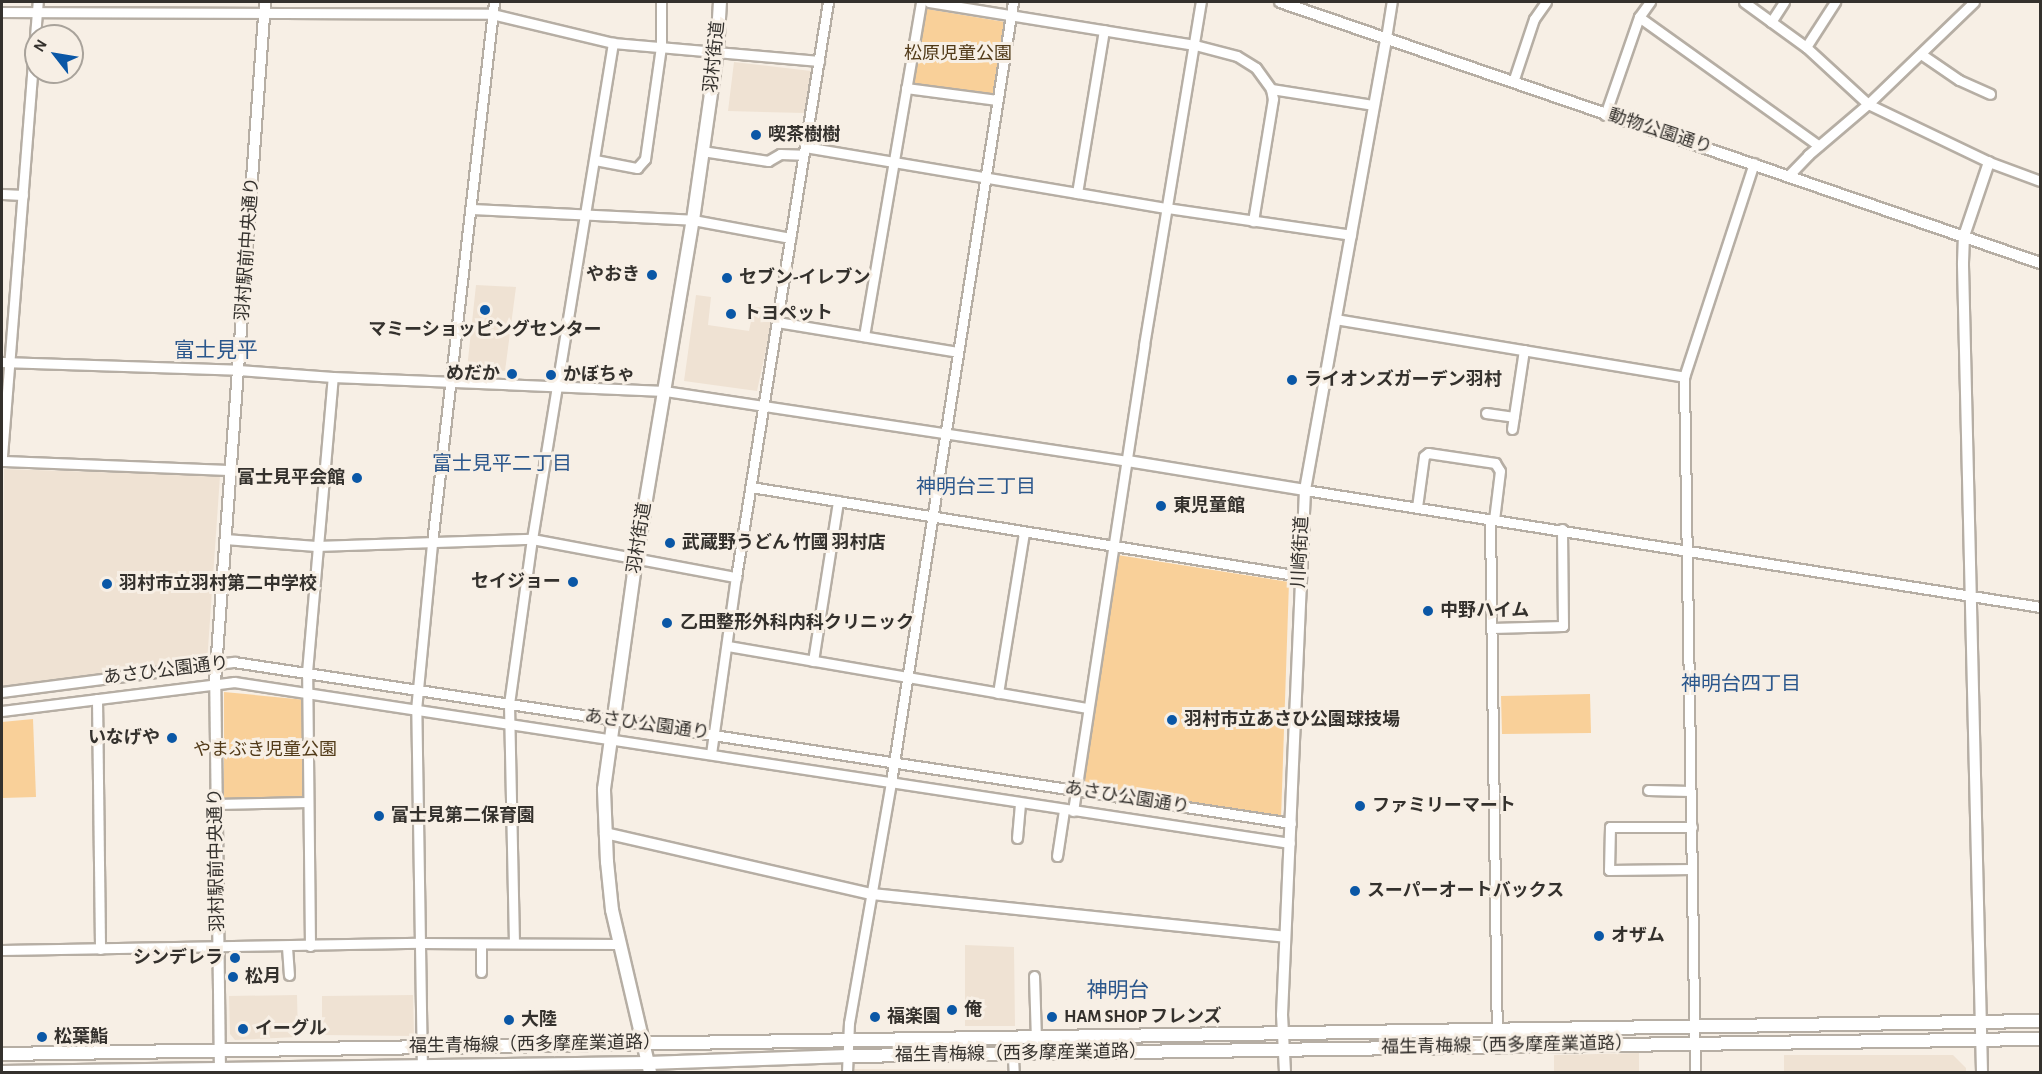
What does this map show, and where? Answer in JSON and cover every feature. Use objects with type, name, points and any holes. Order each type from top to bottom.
[{"type":"main road","name":"羽村街道","points":[[649,1068],[612,910],[605,833],[604,789],[636,560],[693,220],[717,52],[720,2]]},
{"type":"main road","name":"福生青梅線（西多摩産業道路）","points":[[2,1054],[2040,1021]]},
{"type":"main road","name":"福生青梅線（西多摩産業道路）","points":[[2,1072],[649,1068],[848,1056],[2040,1039]]},
{"type":"street","name":"羽村駅前中央通り","points":[[220,1070],[214,682],[265,2]]},
{"type":"street","points":[[422,1068],[416,710],[432,543],[494,2]]},
{"type":"street","points":[[595,160],[637,168],[645,159],[661,47],[661,2]]},
{"type":"street","points":[[711,754],[736,577],[828,2]]},
{"type":"street","points":[[864,336],[921,2]]},
{"type":"street","points":[[929,2],[1195,45],[1237,56],[1256,68],[1271,89],[1272,99],[1252,222]]},
{"type":"street","points":[[848,1072],[848,1041],[891,783],[1013,2]]},
{"type":"street","points":[[1057,856],[1068,810],[1076,791],[1113,545],[1201,2]]},
{"type":"street","name":"動物公園通り","points":[[1280,2],[2040,263]]},
{"type":"street","points":[[1386,38],[1392,2]]},
{"type":"street","points":[[1513,82],[1534,19],[1546,2]]},
{"type":"street","points":[[1605,114],[1639,17],[1650,2]]},
{"type":"street","points":[[1744,2],[1806,47],[1868,104],[1989,162],[2040,181]]},
{"type":"street","points":[[1771,22],[1784,2]]},
{"type":"street","points":[[1806,47],[1835,2]]},
{"type":"street","points":[[1789,175],[1868,104],[1974,2]]},
{"type":"street","points":[[2,456],[6,362],[38,6]]},
{"type":"street","points":[[2,12],[38,6],[264,13],[492,14],[613,43],[819,61]]},
{"type":"street","points":[[1639,17],[1819,146]]},
{"type":"street","points":[[1077,193],[1104,30]]},
{"type":"street","name":"川崎街道","points":[[1285,1072],[1283,1034],[1285,937],[1292,823],[1305,490],[1386,38]]},
{"type":"street","points":[[514,944],[509,704],[532,539],[613,43]]},
{"type":"street","points":[[1921,54],[1959,80],[1990,94]]},
{"type":"street","points":[[906,88],[997,100]]},
{"type":"street","points":[[1271,89],[1374,105]]},
{"type":"street","points":[[702,151],[768,161],[780,154],[804,151],[894,162],[1252,222],[1351,235]]},
{"type":"street","points":[[1982,1072],[1964,236],[1989,162]]},
{"type":"street","points":[[1695,1072],[1689,550],[1684,377],[1754,163]]},
{"type":"street","points":[[2,194],[22,195]]},
{"type":"street","points":[[472,208],[693,220],[790,238]]},
{"type":"street","points":[[1335,319],[1684,377]]},
{"type":"street","points":[[777,322],[958,352]]},
{"type":"street","points":[[1512,429],[1524,350]]},
{"type":"street","points":[[6,362],[238,370],[333,377],[665,391],[1562,529],[2040,607]]},
{"type":"street","points":[[310,946],[307,672],[316,546],[333,377]]},
{"type":"street","points":[[1486,413],[1514,417]]},
{"type":"street","points":[[1418,507],[1424,456],[1428,453],[1495,463],[1500,471],[1492,520],[1497,1045]]},
{"type":"street","points":[[2,460],[230,470]]},
{"type":"street","points":[[751,488],[1300,576]]},
{"type":"street","points":[[813,661],[838,501]]},
{"type":"street","points":[[1492,628],[1563,626],[1562,529]]},
{"type":"street","points":[[998,693],[1024,532]]},
{"type":"street","points":[[225,539],[316,546],[532,539],[736,577]]},
{"type":"street","points":[[728,646],[1088,708]]},
{"type":"street","name":"あさひ公園通り","points":[[2,692],[234,662],[1292,823]]},
{"type":"street","name":"あさひ公園通り","points":[[2,711],[214,682],[234,682],[711,754],[1020,804],[1290,843]]},
{"type":"street","points":[[97,699],[100,949]]},
{"type":"street","points":[[1648,790],[1690,791]]},
{"type":"street","points":[[216,804],[308,802]]},
{"type":"street","points":[[1017,838],[1020,804]]},
{"type":"street","points":[[1692,827],[1610,827],[1609,870],[1692,869]]},
{"type":"street","points":[[605,833],[872,894],[1285,937]]},
{"type":"street","points":[[2,950],[420,943],[620,944]]},
{"type":"street","points":[[481,944],[481,972]]},
{"type":"street","points":[[287,947],[289,975]]},
{"type":"street","points":[[1034,976],[1036,1039]]},
{"type":"street","points":[[1012,1039],[1014,1072]]},
{"type":"shaded area","points":[[734,62],[811,71],[805,113],[728,111]]},
{"type":"shaded area","points":[[476,285],[516,287],[505,371],[467,369]]},
{"type":"shaded area","points":[[696,295],[711,297],[708,325],[749,331],[754,307],[775,308],[757,391],[684,381]]},
{"type":"shaded area","name":"羽村市立羽村第二中学校","points":[[4,469],[220,476],[207,663],[2,691]]},
{"type":"shaded area","points":[[965,945],[1014,947],[1015,1026],[965,1026]]},
{"type":"shaded area","points":[[297,995],[298,1037],[235,1040],[230,1034],[229,996]]},
{"type":"shaded area","points":[[413,995],[414,1036],[322,1035],[322,996]]},
{"type":"shaded area","points":[[1639,1053],[1639,1072],[1554,1072],[1554,1055]]},
{"type":"shaded area","points":[[1784,1055],[1953,1055],[1966,1068],[1966,1072],[1784,1072]]},
{"type":"shaded area","points":[[854,1069],[1006,1070],[1006,1072],[854,1072]]},
{"type":"green space","name":"松原児童公園","points":[[921,8],[1005,22],[992,98],[908,87]]},
{"type":"green space","points":[[1111,554],[1289,582],[1281,819],[1078,792]]},
{"type":"green space","name":"やまぶき児童公園","points":[[224,692],[306,700],[303,800],[224,801]]},
{"type":"green space","points":[[1590,694],[1591,733],[1502,734],[1501,696]]},
{"type":"green space","points":[[33,719],[36,797],[2,798],[2,722]]},
{"type":"place","name":"喫茶樹樹","points":[[756,135]]},
{"type":"place","name":"やおき","points":[[652,275]]},
{"type":"place","name":"セブン-イレブン","points":[[727,278]]},
{"type":"place","name":"マミーショッピングセンター","points":[[485,310]]},
{"type":"place","name":"トヨペット","points":[[731,314]]},
{"type":"place","name":"めだか","points":[[512,374]]},
{"type":"place","name":"かぼちゃ","points":[[551,375]]},
{"type":"place","name":"ライオンズガーデン羽村","points":[[1292,380]]},
{"type":"place","name":"富士見平会館","points":[[357,478]]},
{"type":"place","name":"東児童館","points":[[1161,506]]},
{"type":"place","name":"武蔵野うどん 竹國 羽村店","points":[[670,543]]},
{"type":"place","name":"セイジョー","points":[[573,582]]},
{"type":"place","name":"羽村市立羽村第二中学校","points":[[107,584]]},
{"type":"place","name":"中野ハイム","points":[[1428,611]]},
{"type":"place","name":"乙田整形外科内科クリニック","points":[[667,623]]},
{"type":"place","name":"羽村市立あさひ公園球技場","points":[[1172,720]]},
{"type":"place","name":"いなげや","points":[[172,738]]},
{"type":"place","name":"ファミリーマート","points":[[1360,806]]},
{"type":"place","name":"富士見第二保育園","points":[[379,816]]},
{"type":"place","name":"スーパーオートバックス","points":[[1355,891]]},
{"type":"place","name":"オザム","points":[[1599,936]]},
{"type":"place","name":"シンデレラ","points":[[235,958]]},
{"type":"place","name":"松月","points":[[233,977]]},
{"type":"place","name":"俺","points":[[952,1010]]},
{"type":"place","name":"福楽園","points":[[875,1017]]},
{"type":"place","name":"HAM SHOP フレンズ","points":[[1052,1017]]},
{"type":"place","name":"大陸","points":[[509,1020]]},
{"type":"place","name":"イーグル","points":[[243,1029]]},
{"type":"place","name":"松葉鮨","points":[[42,1037]]},
{"type":"district","name":"富士見平","points":[[216,351]]},
{"type":"district","name":"富士見平二丁目","points":[[502,464]]},
{"type":"district","name":"神明台三丁目","points":[[976,487]]},
{"type":"district","name":"神明台四丁目","points":[[1741,684]]},
{"type":"district","name":"神明台","points":[[1118,991]]}]
